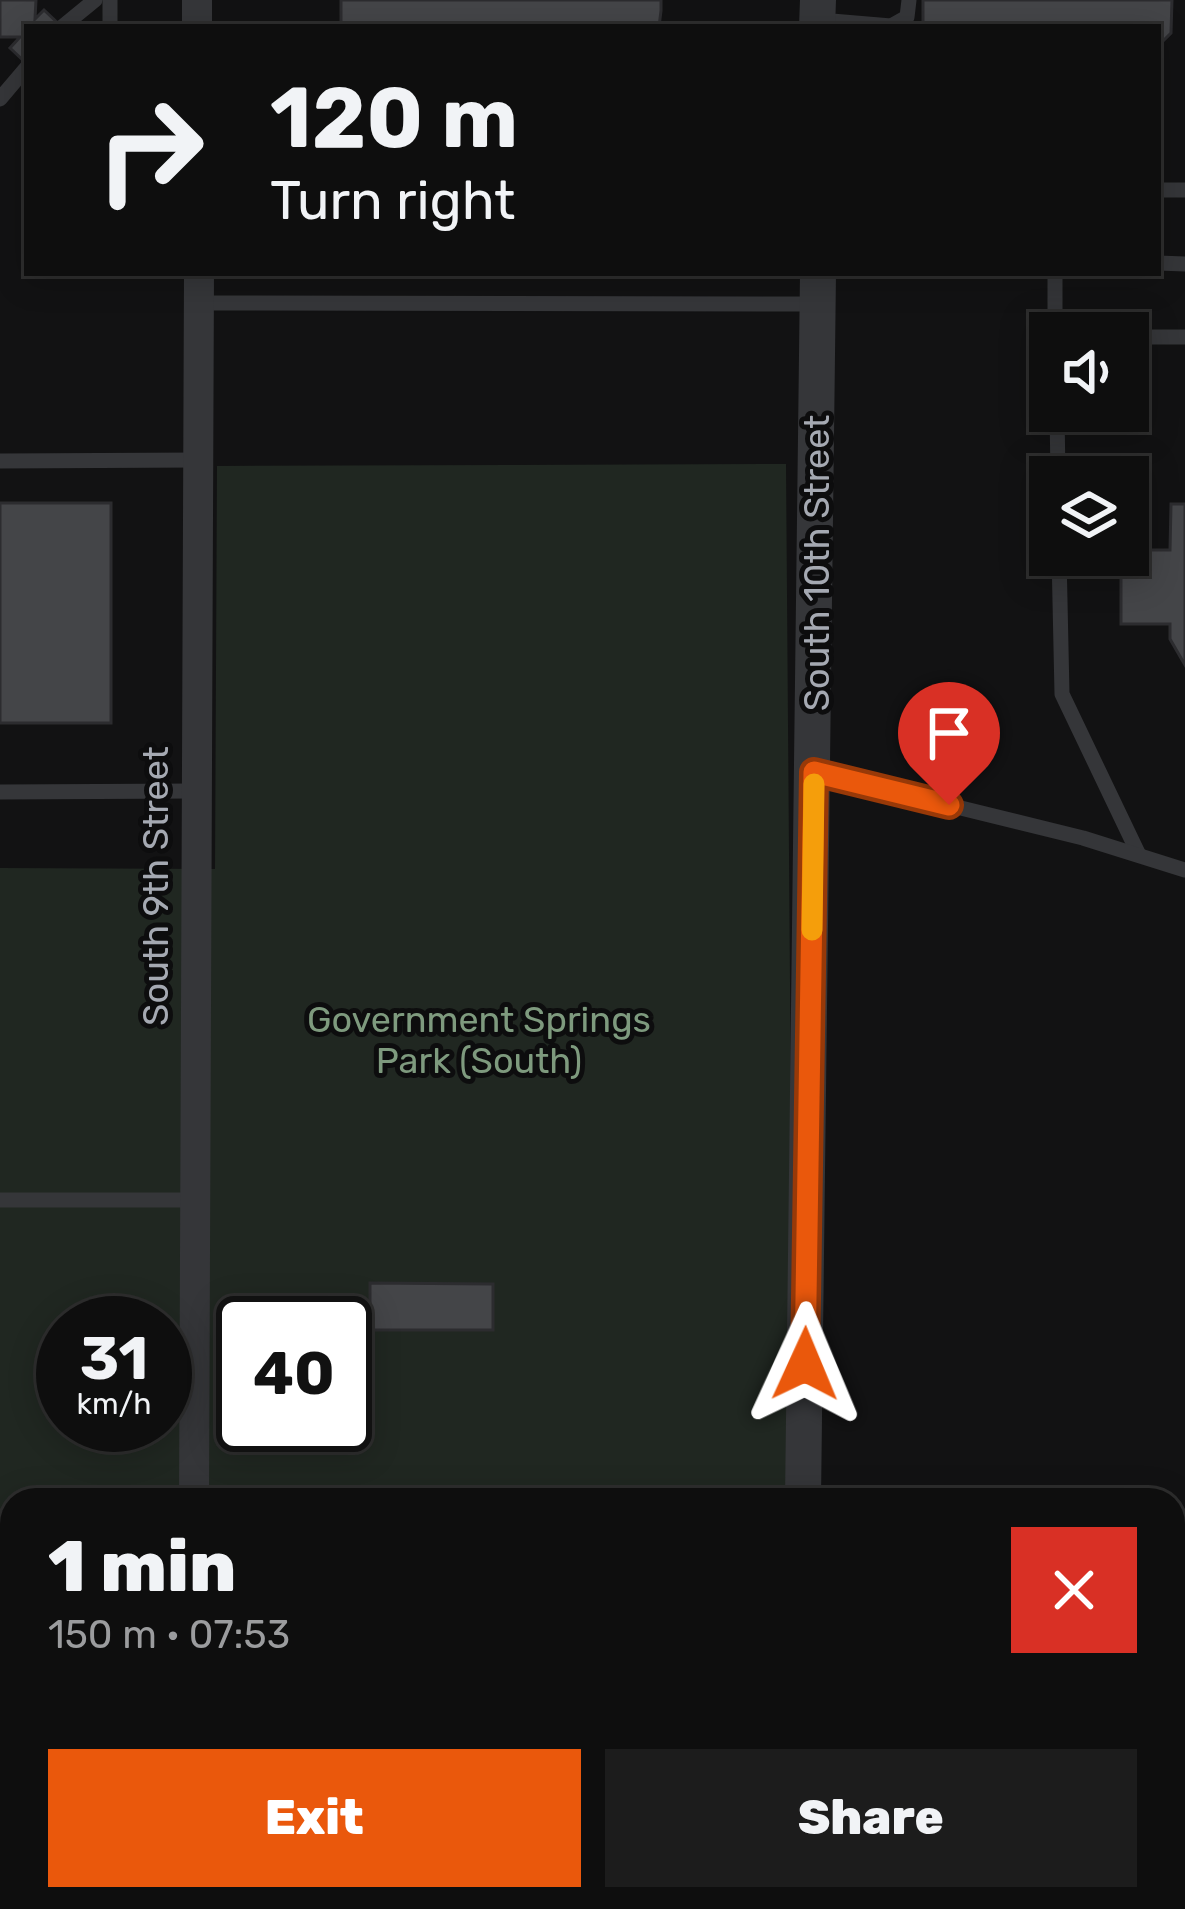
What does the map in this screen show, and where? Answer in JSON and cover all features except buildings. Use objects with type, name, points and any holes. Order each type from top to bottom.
[{"type":"street","name":"South 9th Street","points":[[194,1488],[199,288]]},
{"type":"street","name":"South 10th Street","points":[[803,1488],[818,289]]},
{"type":"lane","points":[[66,24],[95,0]]},
{"type":"lane","points":[[895,24],[907,17],[909,0]]},
{"type":"lane","points":[[817,15],[878,24]]},
{"type":"lane","points":[[0,99],[24,71]]},
{"type":"lane","points":[[1055,276],[1055,312]]},
{"type":"lane","points":[[199,288],[818,289]]},
{"type":"lane","points":[[1149,337],[1185,337]]},
{"type":"lane","points":[[0,461],[199,460]]},
{"type":"lane","points":[[1059,576],[1062,694],[1139,855]]},
{"type":"lane","points":[[814,772],[1185,870]]},
{"type":"lane","points":[[0,791],[194,791]]},
{"type":"lane","points":[[0,1200],[194,1199]]},
{"type":"green space","name":"Government Springs Park (South)","points":[[786,464],[794,1488],[0,1488],[0,868],[215,869],[217,466]]},
{"type":"slow traffic","points":[[812,930],[814,784]]},
{"type":"route","points":[[805,1364],[814,772],[949,805]]}]
